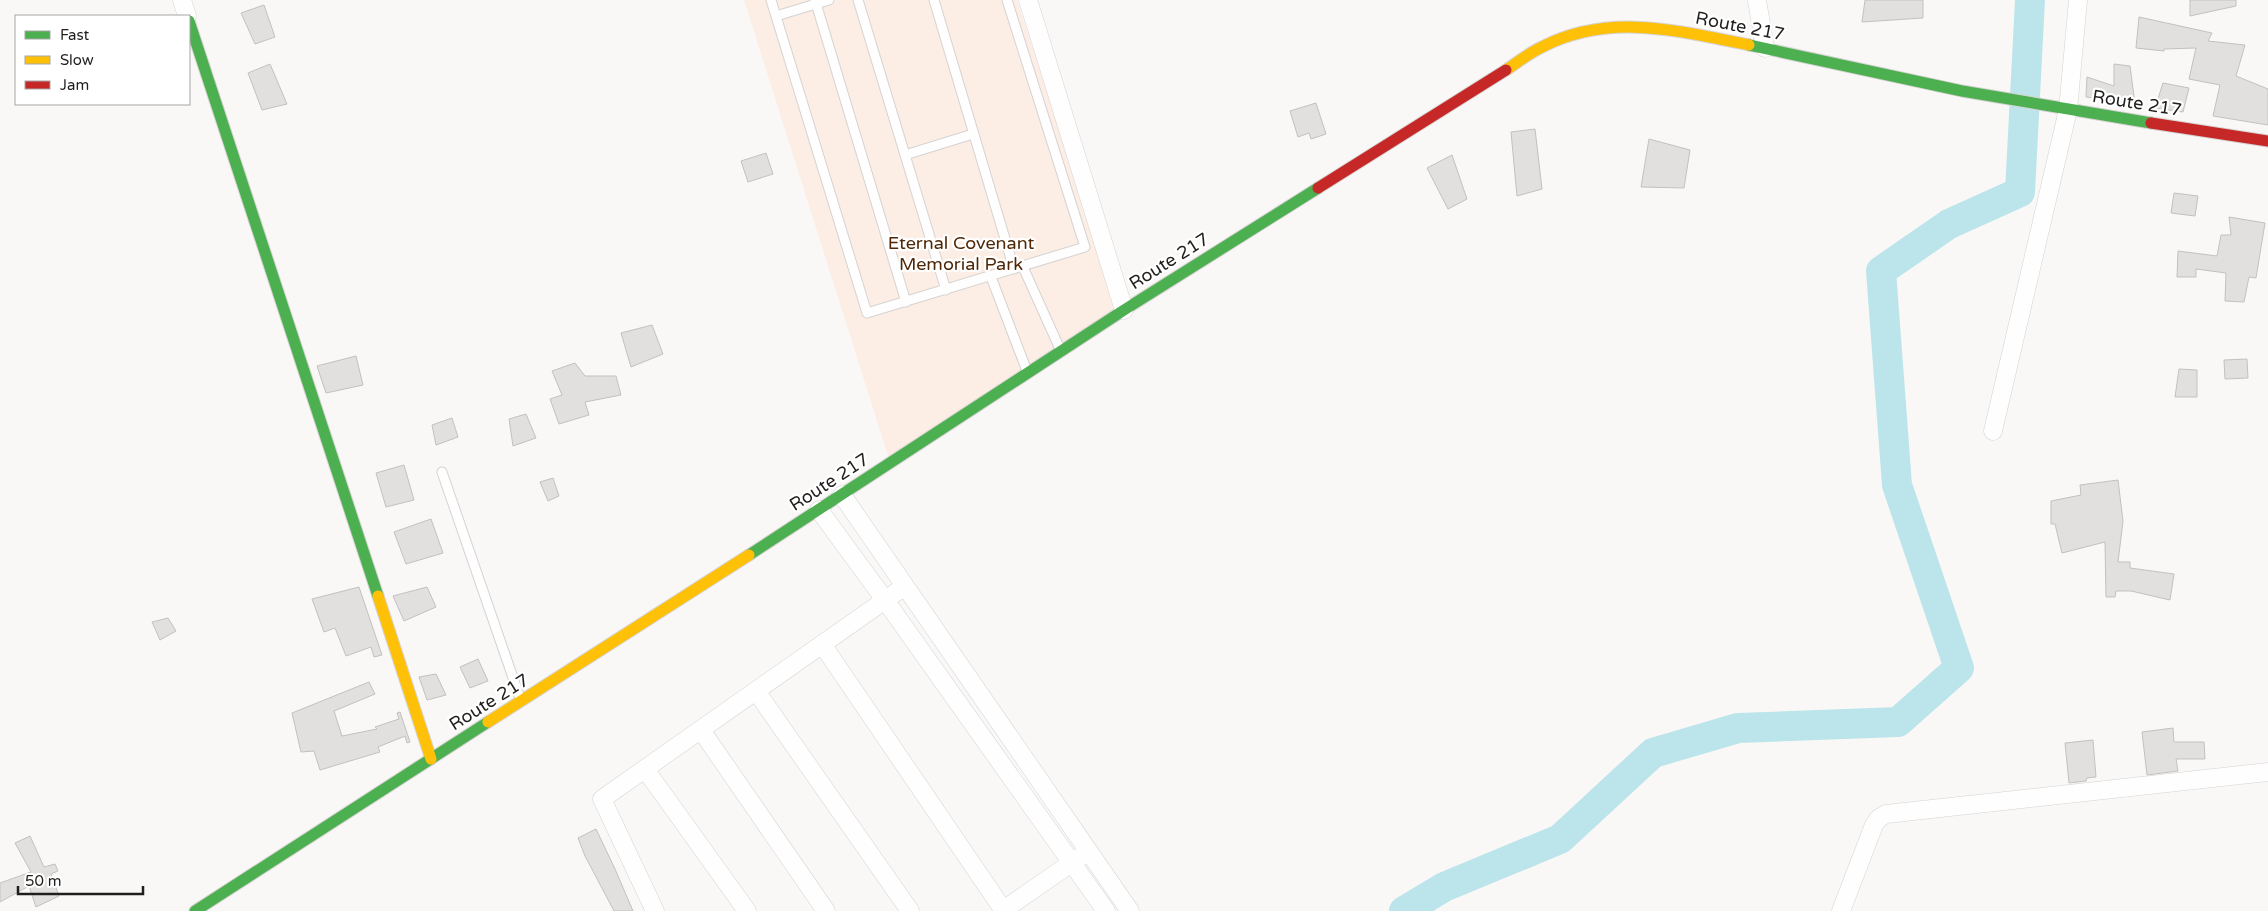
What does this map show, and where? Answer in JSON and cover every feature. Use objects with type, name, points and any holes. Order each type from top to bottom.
[{"type":"main road","points":[[190,25],[432,759]]},
{"type":"main road","name":"Route 217","points":[[195,911],[521,703],[1124,310],[1542,47],[1581,32],[1616,26],[1661,28],[1764,48],[1962,91],[2059,109],[2268,141]]},
{"type":"street","points":[[182,0],[187,15]]},
{"type":"street","points":[[1028,0],[1124,310]]},
{"type":"street","points":[[1756,0],[1764,48]]},
{"type":"street","points":[[1992,431],[2059,109],[2078,0]]},
{"type":"street","points":[[842,495],[1130,911]]},
{"type":"street","points":[[819,510],[1106,911]]},
{"type":"street","points":[[655,911],[602,800],[905,586]]},
{"type":"street","points":[[822,644],[1003,911],[1089,850]]},
{"type":"street","points":[[756,691],[910,911]]},
{"type":"street","points":[[701,730],[826,911]]},
{"type":"street","points":[[645,770],[748,911]]},
{"type":"street","points":[[1841,911],[1874,825],[1879,818],[1886,814],[2268,772]]},
{"type":"street","points":[[644,887],[662,911]]},
{"type":"lane","points":[[771,0],[867,313],[1085,248],[1007,0]]},
{"type":"lane","points":[[776,16],[816,2],[829,0]]},
{"type":"lane","points":[[858,0],[946,290]]},
{"type":"lane","points":[[934,0],[973,134],[1018,268],[1061,351]]},
{"type":"lane","points":[[816,2],[906,302]]},
{"type":"lane","points":[[904,155],[973,134]]},
{"type":"lane","points":[[990,276],[1028,373]]},
{"type":"lane","points":[[442,472],[521,703]]},
{"type":"green space","name":"Eternal Covenant Memorial Park","points":[[744,0],[1017,0],[1118,309],[889,459]]},
{"type":"building","points":[[1865,0],[1923,0],[1923,18],[1862,22]]},
{"type":"building","points":[[2190,0],[2236,0],[2236,6],[2190,16]]},
{"type":"building","points":[[264,5],[275,37],[255,44],[241,13]]},
{"type":"building","points":[[2139,17],[2212,33],[2208,41],[2245,45],[2236,76],[2268,89],[2268,125],[2213,116],[2220,85],[2189,79],[2196,48],[2164,49],[2164,51],[2136,48]]},
{"type":"building","points":[[270,64],[287,104],[262,110],[248,73]]},
{"type":"building","points":[[2114,64],[2130,66],[2135,104],[2086,97],[2087,77],[2114,86]]},
{"type":"building","points":[[2163,83],[2189,88],[2183,112],[2155,108]]},
{"type":"building","points":[[1316,103],[1326,134],[1311,139],[1309,133],[1298,137],[1290,111]]},
{"type":"building","points":[[1535,129],[1542,189],[1517,196],[1511,132]]},
{"type":"building","points":[[1649,139],[1690,150],[1684,188],[1641,187]]},
{"type":"building","points":[[766,153],[773,174],[748,182],[741,161]]},
{"type":"building","points":[[1452,155],[1467,199],[1448,209],[1427,168]]},
{"type":"building","points":[[2174,193],[2198,196],[2195,216],[2171,213]]},
{"type":"building","points":[[2229,217],[2265,223],[2256,278],[2249,277],[2244,302],[2225,301],[2226,273],[2196,269],[2196,277],[2177,277],[2178,251],[2217,256],[2221,235],[2231,235]]},
{"type":"building","points":[[652,325],[663,354],[631,367],[621,333]]},
{"type":"building","points":[[356,356],[363,385],[326,393],[317,366]]},
{"type":"building","points":[[2247,359],[2248,378],[2225,379],[2224,360]]},
{"type":"building","points":[[575,363],[585,376],[616,376],[621,395],[585,402],[589,415],[559,424],[550,399],[562,395],[552,371]]},
{"type":"building","points":[[2179,369],[2197,370],[2197,397],[2175,397]]},
{"type":"building","points":[[526,414],[536,438],[513,446],[509,419]]},
{"type":"building","points":[[452,418],[458,437],[436,445],[432,425]]},
{"type":"building","points":[[404,465],[414,500],[386,507],[376,473]]},
{"type":"building","points":[[553,478],[559,496],[548,501],[540,482]]},
{"type":"building","points":[[2118,480],[2123,521],[2118,562],[2130,562],[2130,568],[2174,574],[2170,600],[2131,591],[2116,591],[2115,597],[2106,597],[2105,542],[2062,553],[2055,524],[2051,524],[2051,501],[2081,495],[2080,485]]},
{"type":"building","points":[[431,519],[443,553],[406,564],[394,532]]},
{"type":"building","points":[[359,587],[382,655],[374,657],[371,647],[346,656],[335,628],[324,632],[312,599]]},
{"type":"building","points":[[427,587],[436,607],[404,621],[393,596]]},
{"type":"building","points":[[168,618],[176,631],[160,640],[152,622]]},
{"type":"building","points":[[478,659],[488,681],[470,688],[460,667]]},
{"type":"building","points":[[436,674],[446,695],[427,700],[419,677]]},
{"type":"building","points":[[369,682],[375,694],[334,711],[342,736],[377,729],[375,727],[399,719],[397,713],[400,712],[410,742],[407,743],[405,736],[378,747],[380,752],[320,770],[314,751],[301,752],[292,713]]},
{"type":"building","points":[[2173,728],[2174,742],[2204,742],[2205,759],[2176,759],[2178,771],[2147,775],[2142,732]]},
{"type":"building","points":[[2093,740],[2096,777],[2087,778],[2086,781],[2069,783],[2065,743]]},
{"type":"building","points":[[596,829],[633,911],[614,911],[585,856],[578,838]]},
{"type":"building","points":[[30,836],[44,867],[55,864],[58,871],[51,874],[59,896],[36,907],[29,886],[0,902],[0,883],[31,872],[15,843]]},
{"type":"waterway","points":[[1404,911],[1444,887],[1560,839],[1653,753],[1738,728],[1898,722],[1959,668],[1897,485],[1881,271],[1949,224],[2020,192],[2030,0]]},
{"type":"traffic: fast","points":[[190,24],[378,596]]},
{"type":"traffic: fast","points":[[1749,45],[1962,91],[2151,123]]},
{"type":"traffic: fast","points":[[749,555],[1124,310],[1318,188]]},
{"type":"traffic: fast","points":[[195,911],[488,722]]},
{"type":"traffic: slow","points":[[1506,70],[1537,49],[1568,36],[1593,30],[1619,27],[1670,30],[1749,45]]},
{"type":"traffic: slow","points":[[488,722],[749,555]]},
{"type":"traffic: slow","points":[[378,596],[431,759]]},
{"type":"traffic: jam","points":[[1318,188],[1506,70]]},
{"type":"traffic: jam","points":[[2151,123],[2268,141]]}]
